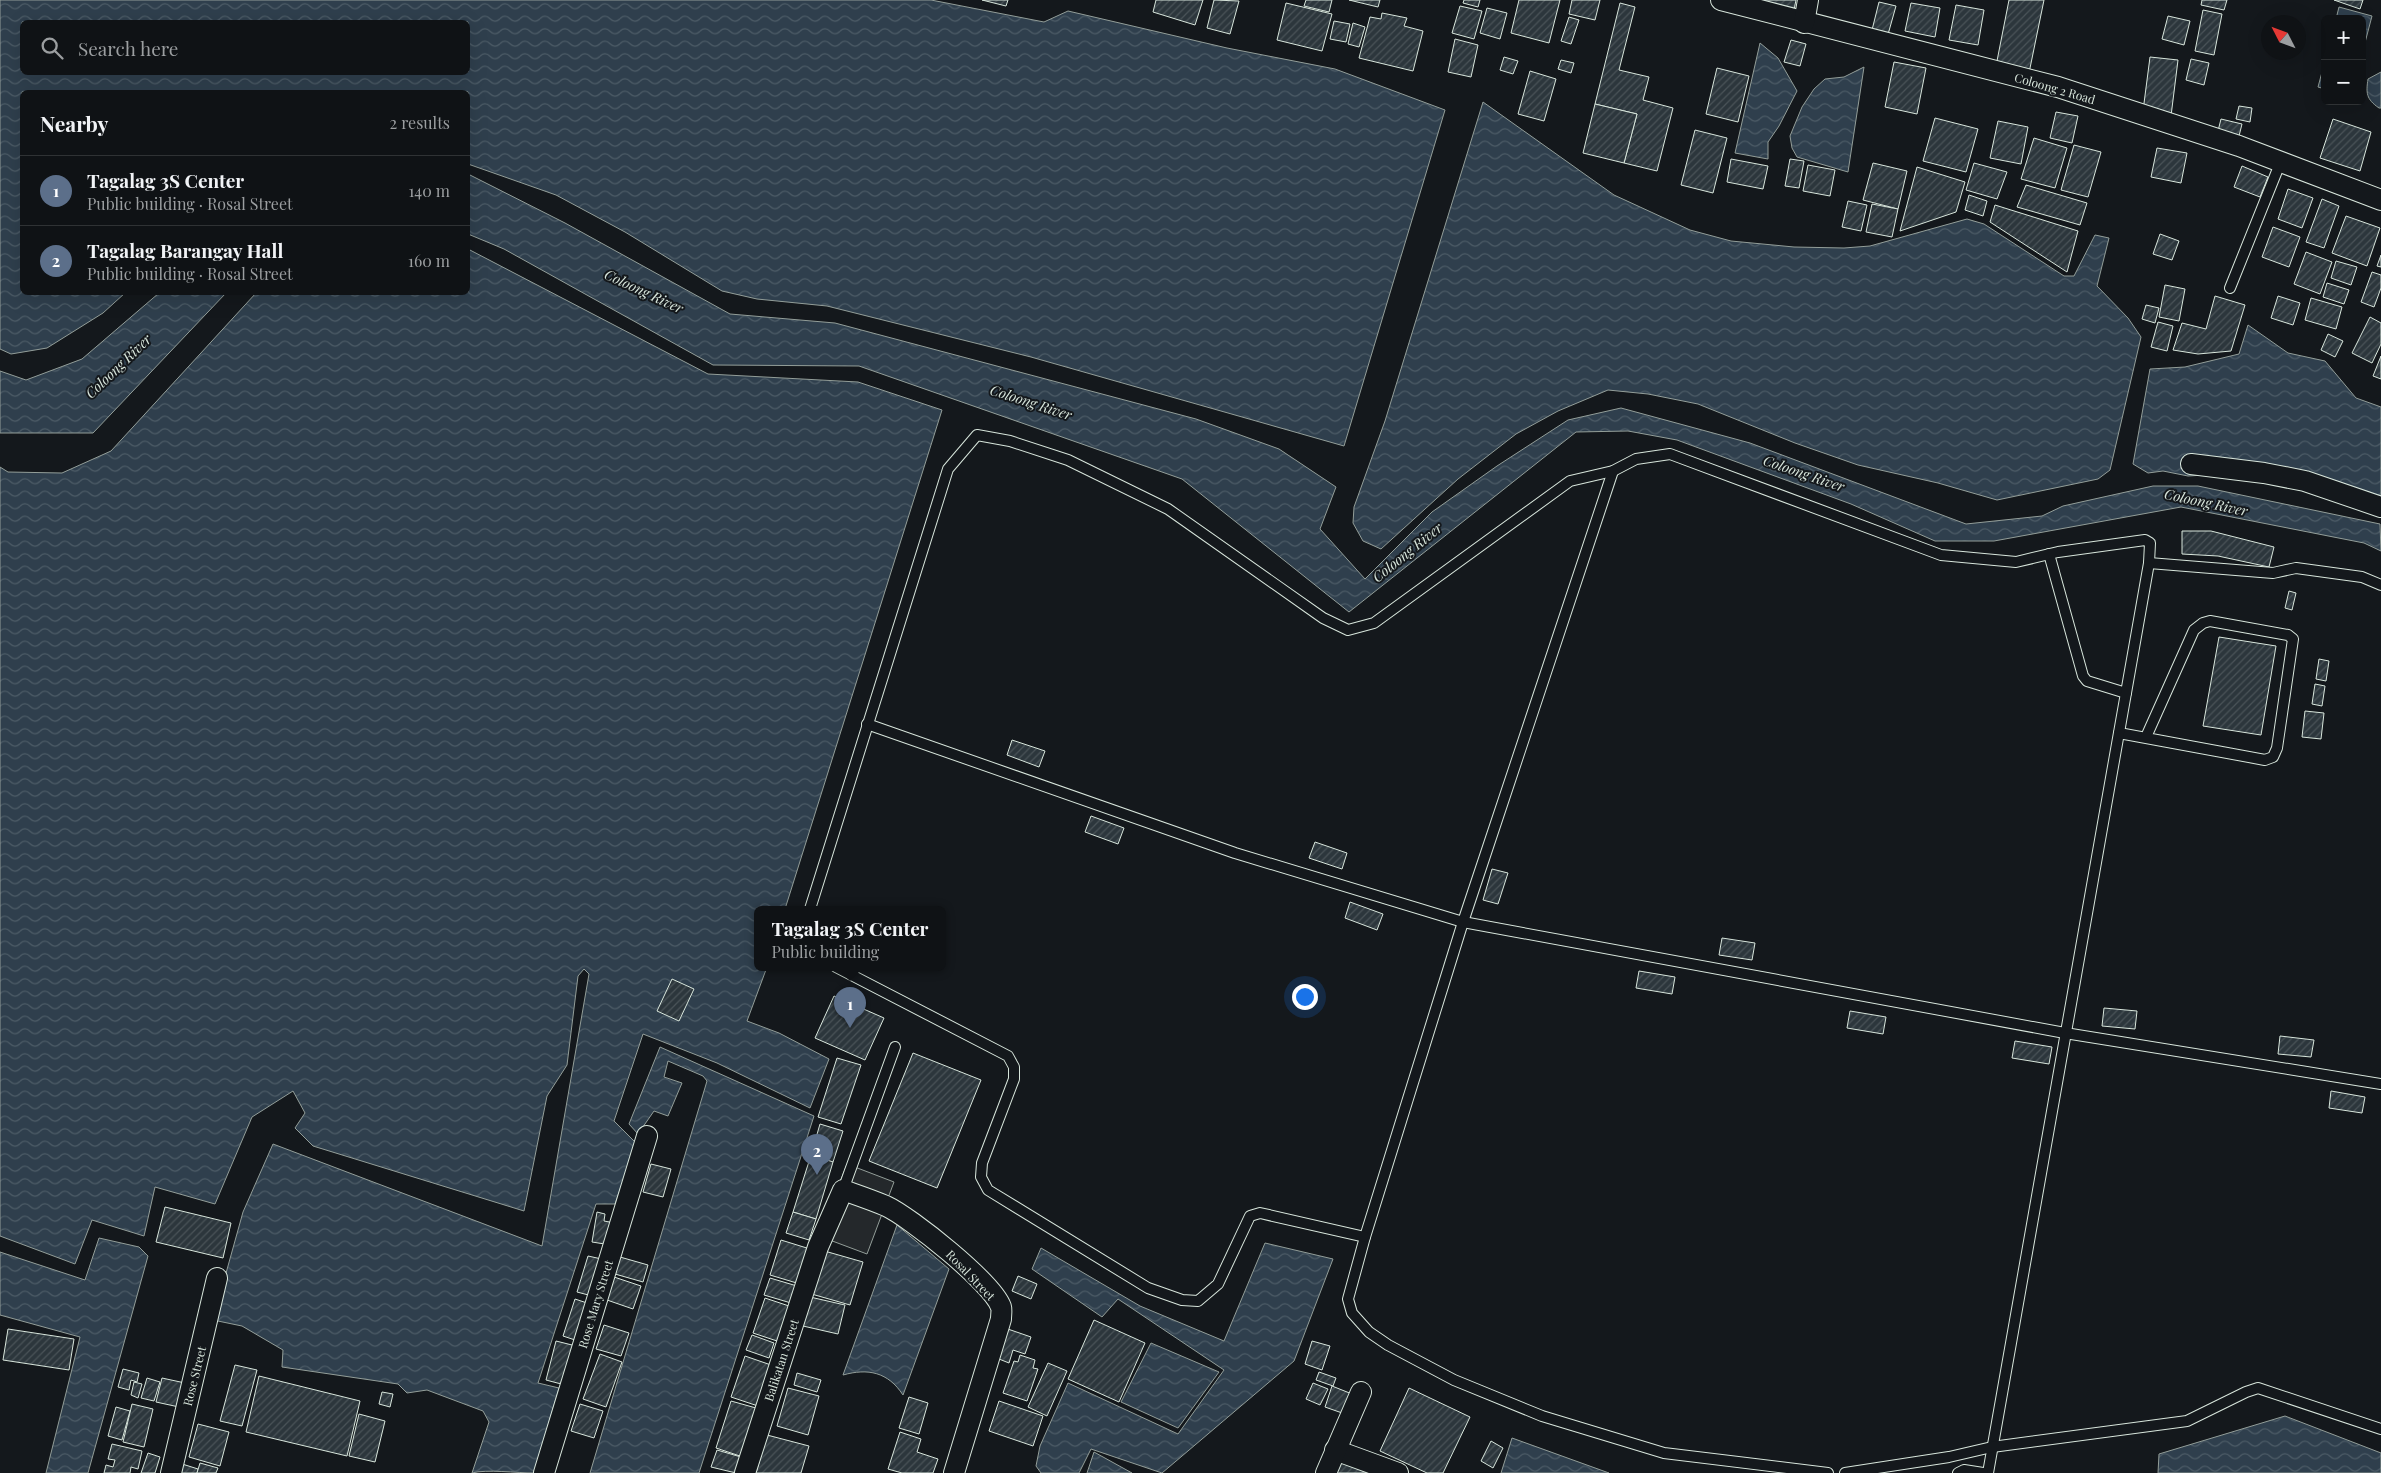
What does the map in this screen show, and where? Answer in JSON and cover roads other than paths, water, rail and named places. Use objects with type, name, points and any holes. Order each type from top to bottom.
[{"type":"street","name":"Coloong 2 Road","points":[[1721,0],[1804,23],[2058,87],[2239,146],[2381,200]]},
{"type":"street","points":[[1804,23],[1808,0]]},
{"type":"street","points":[[2190,464],[2264,473],[2305,481],[2381,507]]},
{"type":"street","name":"Rose Mary Street","points":[[544,1473],[647,1136]]},
{"type":"street","name":"Balikatan Street","points":[[745,1473],[818,1247],[843,1190]]},
{"type":"street","name":"Rosal Street","points":[[843,1190],[888,1207],[927,1233],[962,1263],[993,1295],[1001,1308],[1001,1319],[954,1473]]},
{"type":"street","name":"Rose Street","points":[[171,1473],[218,1278]]},
{"type":"street","points":[[1326,1473],[1361,1392]]},
{"type":"street","points":[[1335,1450],[1398,1473]]},
{"type":"lane","points":[[2230,288],[2281,161]]},
{"type":"lane","points":[[811,906],[948,469],[977,435],[1010,441],[1068,460],[1168,508],[1323,618],[1348,630],[1374,623],[1570,481],[1613,471],[1636,459],[1670,454],[1940,555],[2016,562],[2049,554],[2145,540],[2150,543],[2149,563],[1988,1473]]},
{"type":"lane","points":[[1613,471],[1462,922],[1364,1237],[1348,1299],[1352,1313],[1369,1332],[1388,1345],[1454,1380],[1542,1416],[1664,1453],[1828,1473]]},
{"type":"lane","points":[[2049,554],[2084,676],[2087,681],[2126,693]]},
{"type":"lane","points":[[2149,563],[2273,573],[2296,568],[2362,578],[2381,585]]},
{"type":"lane","points":[[2119,733],[2265,760],[2273,757],[2277,748],[2293,639],[2288,635],[2210,620],[2203,623],[2194,630],[2146,737]]},
{"type":"lane","points":[[867,724],[1234,853],[1462,922],[2065,1033],[2381,1084]]},
{"type":"lane","points":[[844,971],[1008,1056],[1014,1067],[1014,1079],[982,1163],[981,1177],[988,1190],[1148,1288],[1182,1300],[1198,1300],[1218,1284],[1250,1216],[1260,1213],[1364,1237]]},
{"type":"lane","points":[[843,1190],[895,1047]]},
{"type":"lane","points":[[1845,1473],[1949,1457],[1992,1447],[2187,1420],[2258,1388],[2381,1429]]},
{"type":"lane","points":[[1958,1473],[1964,1470],[1982,1473]]},
{"type":"water","points":[[0,0],[931,0],[1044,22],[1068,11],[1227,48],[1335,69],[1445,110],[1344,446],[1031,357],[827,306],[757,299],[722,291],[625,232],[556,195],[470,165],[470,90],[20,90],[20,295],[123,295],[103,313],[47,348],[11,354],[0,349]]},
{"type":"water","points":[[2339,7],[2372,16],[2366,39],[2366,15],[2337,15]]},
{"type":"water","points":[[1760,43],[1778,58],[1797,91],[1779,126],[1768,142],[1768,159],[1735,153]]},
{"type":"water","points":[[1864,67],[1848,172],[1797,157],[1792,148],[1790,136],[1802,107],[1814,89],[1825,79],[1844,77]]},
{"type":"water","points":[[2381,72],[2381,108],[2379,108],[2369,99],[2367,88],[2368,79]]},
{"type":"water","points":[[2321,76],[2321,88],[2318,87]]},
{"type":"water","points":[[1483,102],[1614,195],[1690,230],[1731,241],[1794,247],[1844,248],[1870,246],[1967,219],[1984,224],[2064,276],[2074,276],[2095,235],[2109,238],[2097,286],[2128,318],[2141,337],[2110,470],[2098,479],[1997,500],[1938,483],[1858,465],[1795,443],[1698,404],[1648,394],[1608,390],[1558,411],[1516,434],[1458,479],[1381,549],[1363,541],[1353,523],[1354,507],[1385,421]]},
{"type":"water","name":"Coloong River","points":[[470,175],[565,223],[730,314],[835,323],[1196,419],[1279,449],[1336,487],[1320,529],[1365,579],[1432,512],[1497,466],[1568,420],[1621,408],[1750,443],[1966,524],[2042,516],[2063,506],[2153,486],[2198,486],[2380,524],[2381,551],[2364,543],[2181,507],[1994,541],[1935,541],[1851,504],[1677,440],[1628,431],[1576,432],[1349,612],[1182,479],[859,366],[713,365],[504,249],[470,235]]},
{"type":"water","points":[[470,250],[708,374],[858,382],[942,410],[786,906],[754,906],[754,971],[766,971],[747,1021],[779,1033],[829,1059],[810,1108],[717,1063],[643,1034],[614,1121],[636,1143],[615,1204],[596,1204],[538,1383],[559,1388],[534,1473],[493,1471],[472,1473],[489,1422],[483,1411],[427,1390],[407,1393],[398,1384],[282,1367],[283,1350],[242,1326],[213,1320],[243,1212],[273,1144],[542,1246],[589,974],[584,969],[578,976],[567,1065],[547,1096],[524,1211],[313,1146],[295,1128],[305,1113],[293,1091],[252,1117],[215,1204],[155,1187],[144,1236],[92,1220],[75,1264],[0,1236],[0,467],[8,472],[62,473],[111,451],[254,295],[470,295]]},
{"type":"water","name":"Coloong River","points":[[157,295],[224,295],[93,433],[0,433],[0,371],[26,380],[82,359]]},
{"type":"water","points":[[2248,325],[2288,353],[2325,361],[2356,398],[2381,407],[2381,511],[2338,498],[2222,474],[2188,476],[2163,471],[2148,473],[2133,464],[2150,369],[2185,367],[2239,354]]},
{"type":"water","points":[[660,1047],[814,1116],[699,1473],[590,1473],[707,1081],[703,1076],[668,1061],[664,1077],[682,1083],[668,1116],[654,1111],[638,1134],[629,1124]]},
{"type":"water","points":[[897,1225],[949,1269],[903,1395],[891,1381],[877,1374],[861,1372],[843,1375]]},
{"type":"water","points":[[99,1238],[139,1247],[148,1256],[88,1473],[46,1473],[80,1337],[0,1315],[0,1252],[85,1280]]},
{"type":"water","points":[[1265,1243],[1333,1259],[1294,1361],[1162,1473],[1091,1449],[1079,1473],[1041,1473],[1036,1466],[1040,1446],[1068,1383],[1178,1434],[1224,1370],[1118,1299],[1102,1317],[1032,1269],[1041,1248],[1140,1306],[1224,1341]]},
{"type":"water","points":[[1151,1343],[1219,1372],[1178,1428],[1121,1402]]},
{"type":"water","points":[[2285,1416],[2381,1453],[2381,1473],[2158,1473],[2159,1454]]},
{"type":"water","points":[[1512,1438],[1609,1473],[1501,1473]]},
{"type":"water","points":[[1094,1452],[1132,1473],[1087,1473]]},
{"type":"place","name":"Tagalag 3S Center","points":[[850,1028]]},
{"type":"place","name":"Tagalag Barangay Hall","points":[[817,1175]]}]
